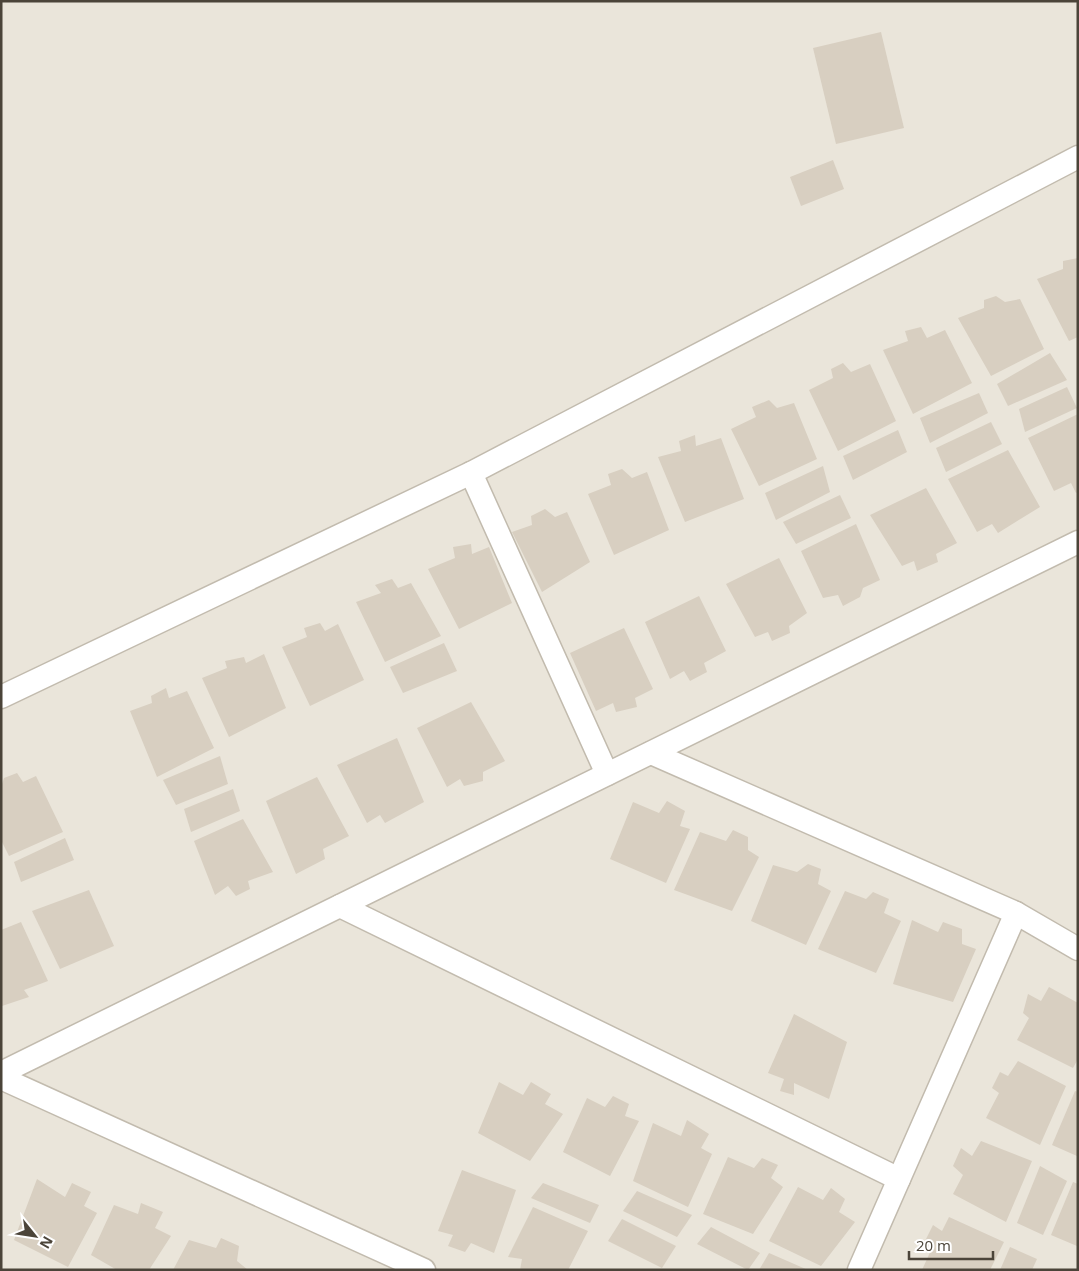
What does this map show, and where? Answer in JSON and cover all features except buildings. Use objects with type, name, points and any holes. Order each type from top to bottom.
[{"type":"street","points":[[1,697],[471,472],[1078,157]]},
{"type":"street","points":[[471,472],[608,774]]},
{"type":"street","points":[[1,1073],[1078,542]]},
{"type":"street","points":[[652,752],[1016,913],[1078,949]]},
{"type":"street","points":[[340,906],[898,1179]]},
{"type":"street","points":[[858,1270],[1016,913]]},
{"type":"street","points":[[1,1078],[424,1270]]},
{"type":"shaded area","points":[[1,1],[1078,1],[1078,1270],[1,1270]]}]
